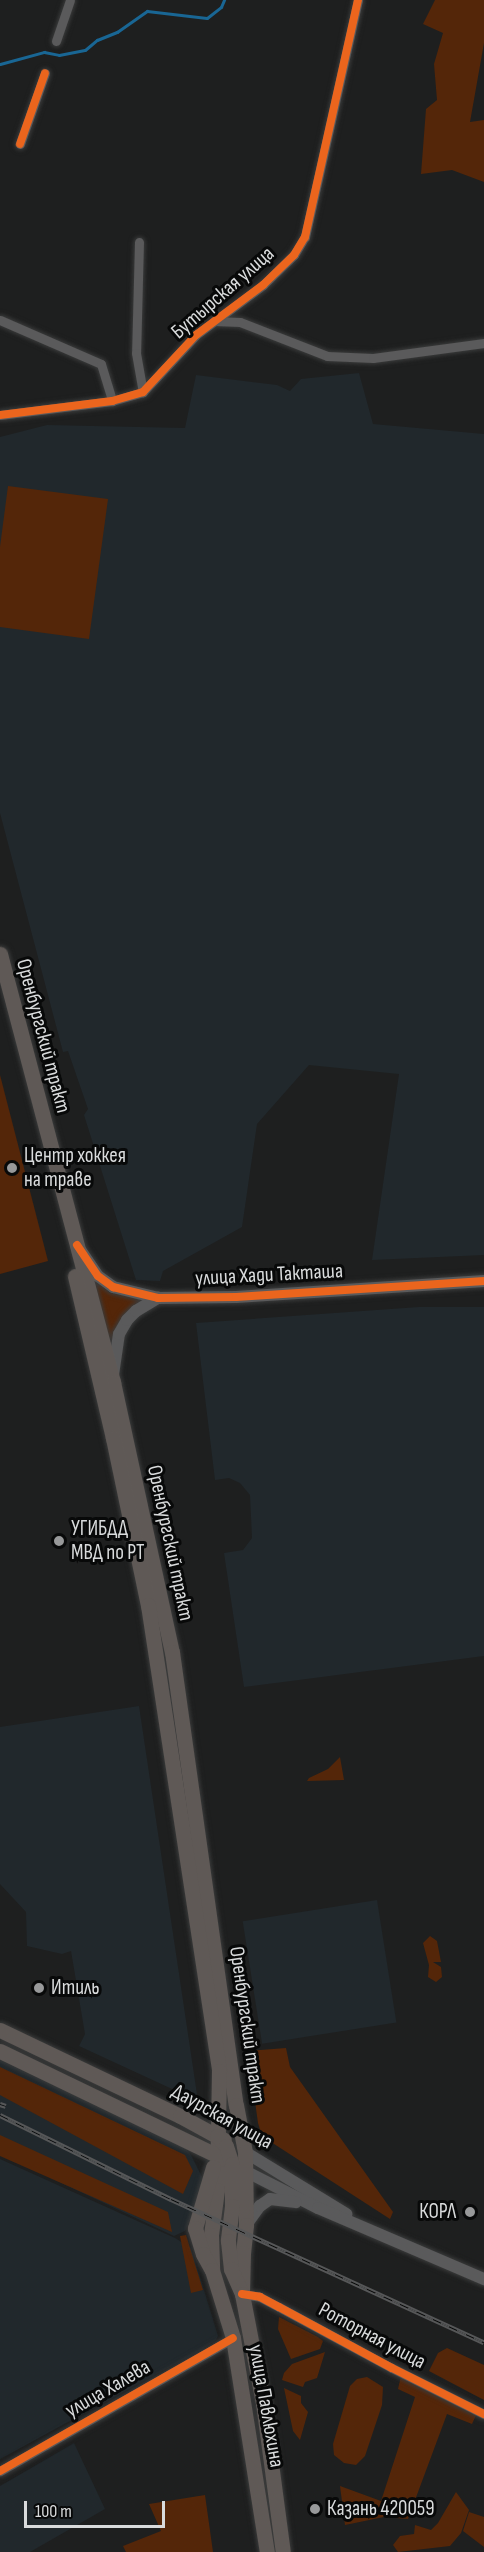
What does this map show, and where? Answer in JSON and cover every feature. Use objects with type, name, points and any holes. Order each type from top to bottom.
[{"type":"main road","name":"Оренбургский тракт","points":[[0,954],[113,1382],[172,1652],[234,2095],[245,2152]]},
{"type":"main road","name":"Оренбургский тракт","points":[[0,989],[72,1262],[113,1438],[148,1605],[219,2070]]},
{"type":"main road","name":"Даурская улица","points":[[0,2030],[217,2136],[245,2152]]},
{"type":"main road","name":"Даурская улица","points":[[0,2051],[239,2167]]},
{"type":"main road","name":"улица Павлюхина","points":[[219,2070],[217,2190],[211,2235],[212,2270],[233,2338],[267,2552]]},
{"type":"main road","name":"улица Павлюхина","points":[[217,2136],[239,2167],[246,2225],[242,2294]]},
{"type":"main road","name":"улица Павлюхина","points":[[245,2152],[239,2167],[228,2241],[231,2269],[242,2294],[263,2403],[283,2552]]},
{"type":"street","points":[[56,41],[70,0]]},
{"type":"street","name":"Бутырская улица","points":[[143,392],[196,335],[263,285],[294,255],[304,237],[358,0]]},
{"type":"street","points":[[20,144],[45,73]]},
{"type":"street","points":[[0,415],[112,401],[143,392],[136,353],[139,242]]},
{"type":"street","points":[[0,320],[101,364],[112,401]]},
{"type":"street","points":[[214,321],[240,322],[327,356],[373,358],[484,343]]},
{"type":"street","name":"улица Хади Такташа","points":[[77,1245],[98,1276],[113,1287],[158,1298],[236,1297],[484,1281]]},
{"type":"street","points":[[113,1382],[119,1334],[127,1320],[136,1311],[158,1298]]},
{"type":"street","name":"Даурская улица","points":[[245,2152],[386,2238]]},
{"type":"street","name":"Даурская улица","points":[[239,2167],[318,2208],[484,2279]]},
{"type":"street","points":[[246,2225],[261,2206],[270,2199],[285,2199],[318,2208]]},
{"type":"street","name":"Роторная улица","points":[[242,2294],[270,2302],[392,2368],[484,2414]]},
{"type":"street","name":"улица Халева","points":[[0,2471],[233,2338]]},
{"type":"shaded area","points":[[435,0],[484,0],[484,43],[470,122],[484,120],[484,182],[452,170],[421,174],[426,109],[437,100],[434,64],[443,33],[423,24]]},
{"type":"shaded area","points":[[359,373],[373,424],[484,434],[484,1255],[372,1260],[399,1074],[309,1065],[257,1124],[242,1227],[163,1271],[160,1281],[136,1280],[84,1115],[88,1109],[68,1051],[63,1052],[0,813],[0,437],[47,425],[185,428],[196,375],[277,385],[290,391],[301,379]]},
{"type":"shaded area","points":[[8,486],[108,499],[89,639],[0,627],[0,547]]},
{"type":"shaded area","name":"Центр хоккея на траве","points":[[0,1075],[48,1261],[0,1274]]},
{"type":"shaded area","points":[[92,1278],[110,1293],[150,1299],[144,1302],[113,1353]]},
{"type":"shaded area","points":[[419,1307],[484,1307],[484,1656],[244,1687],[224,1553],[243,1550],[252,1538],[250,1495],[240,1483],[229,1478],[215,1480],[196,1323]]},
{"type":"shaded area","points":[[139,1706],[198,2101],[79,2046],[85,2034],[71,1951],[62,1954],[27,1946],[26,1912],[0,1884],[0,1727]]},
{"type":"shaded area","points":[[340,1757],[344,1780],[307,1781],[328,1769]]},
{"type":"shaded area","points":[[377,1900],[396,2022],[262,2044],[243,1921]]},
{"type":"shaded area","points":[[430,1936],[437,1941],[441,1962],[433,1962],[441,1967],[442,1977],[436,1982],[428,1977],[429,1965],[423,1943]]},
{"type":"shaded area","points":[[286,2048],[290,2067],[393,2212],[390,2219],[271,2142],[261,2133],[248,2051]]},
{"type":"shaded area","points":[[0,2060],[183,2146],[191,2155],[202,2177],[201,2196],[185,2231],[174,2236],[0,2154]]},
{"type":"shaded area","points":[[0,2067],[185,2155],[193,2171],[183,2194],[0,2095]]},
{"type":"shaded area","points":[[0,2135],[168,2212],[172,2232],[0,2156]]},
{"type":"shaded area","points":[[0,2159],[175,2238],[191,2248],[218,2336],[216,2340],[201,2350],[0,2459]]},
{"type":"shaded area","points":[[186,2235],[203,2290],[191,2293],[180,2236]]},
{"type":"shaded area","points":[[279,2317],[318,2337],[323,2341],[320,2349],[291,2359],[278,2329]]},
{"type":"shaded area","points":[[447,2348],[484,2365],[484,2400],[429,2371],[438,2353]]},
{"type":"shaded area","points":[[325,2352],[317,2378],[305,2382],[303,2387],[282,2380],[284,2373],[292,2364]]},
{"type":"shaded area","points":[[401,2376],[477,2413],[472,2424],[447,2414],[408,2519],[384,2517],[345,2525],[340,2486],[381,2501],[415,2397],[398,2389]]},
{"type":"shaded area","points":[[367,2377],[383,2387],[382,2405],[365,2456],[356,2465],[344,2463],[334,2455],[333,2444],[350,2386],[357,2379]]},
{"type":"shaded area","points":[[284,2388],[301,2396],[301,2403],[308,2412],[300,2440],[293,2431]]},
{"type":"shaded area","points":[[74,2443],[105,2509],[30,2552],[0,2552],[0,2486]]},
{"type":"shaded area","points":[[456,2492],[469,2510],[461,2533],[450,2546],[398,2552],[393,2545],[400,2536],[414,2534],[415,2525],[431,2530],[438,2523]]},
{"type":"shaded area","points":[[205,2495],[213,2552],[126,2552],[123,2546],[161,2531],[149,2504]]},
{"type":"shaded area","points":[[469,2512],[484,2517],[484,2547],[463,2531]]},
{"type":"waterway","points":[[0,64],[44,52],[59,55],[85,50],[97,40],[117,32],[147,11],[207,18],[221,7],[224,0]]},
{"type":"railway","points":[[0,2104],[6,2106]]},
{"type":"railway","points":[[0,2115],[171,2199],[484,2342]]},
{"type":"cycle path","points":[[0,415],[112,401],[143,392],[196,335],[263,285],[294,255],[305,237],[358,0]]},
{"type":"cycle path","points":[[20,144],[45,73]]},
{"type":"cycle path","points":[[77,1245],[98,1276],[113,1287],[158,1298],[236,1297],[484,1281]]},
{"type":"cycle path","points":[[242,2294],[260,2297],[392,2368],[484,2414]]},
{"type":"cycle path","points":[[0,2471],[233,2338]]},
{"type":"place","name":"Центр хоккея на траве","points":[[12,1168]]},
{"type":"place","name":"УГИБДД МВД по РТ","points":[[59,1541]]},
{"type":"place","name":"Итиль","points":[[39,1988]]},
{"type":"place","name":"КОРЛ","points":[[470,2212]]},
{"type":"place","name":"Казань 420059","points":[[315,2509]]}]
